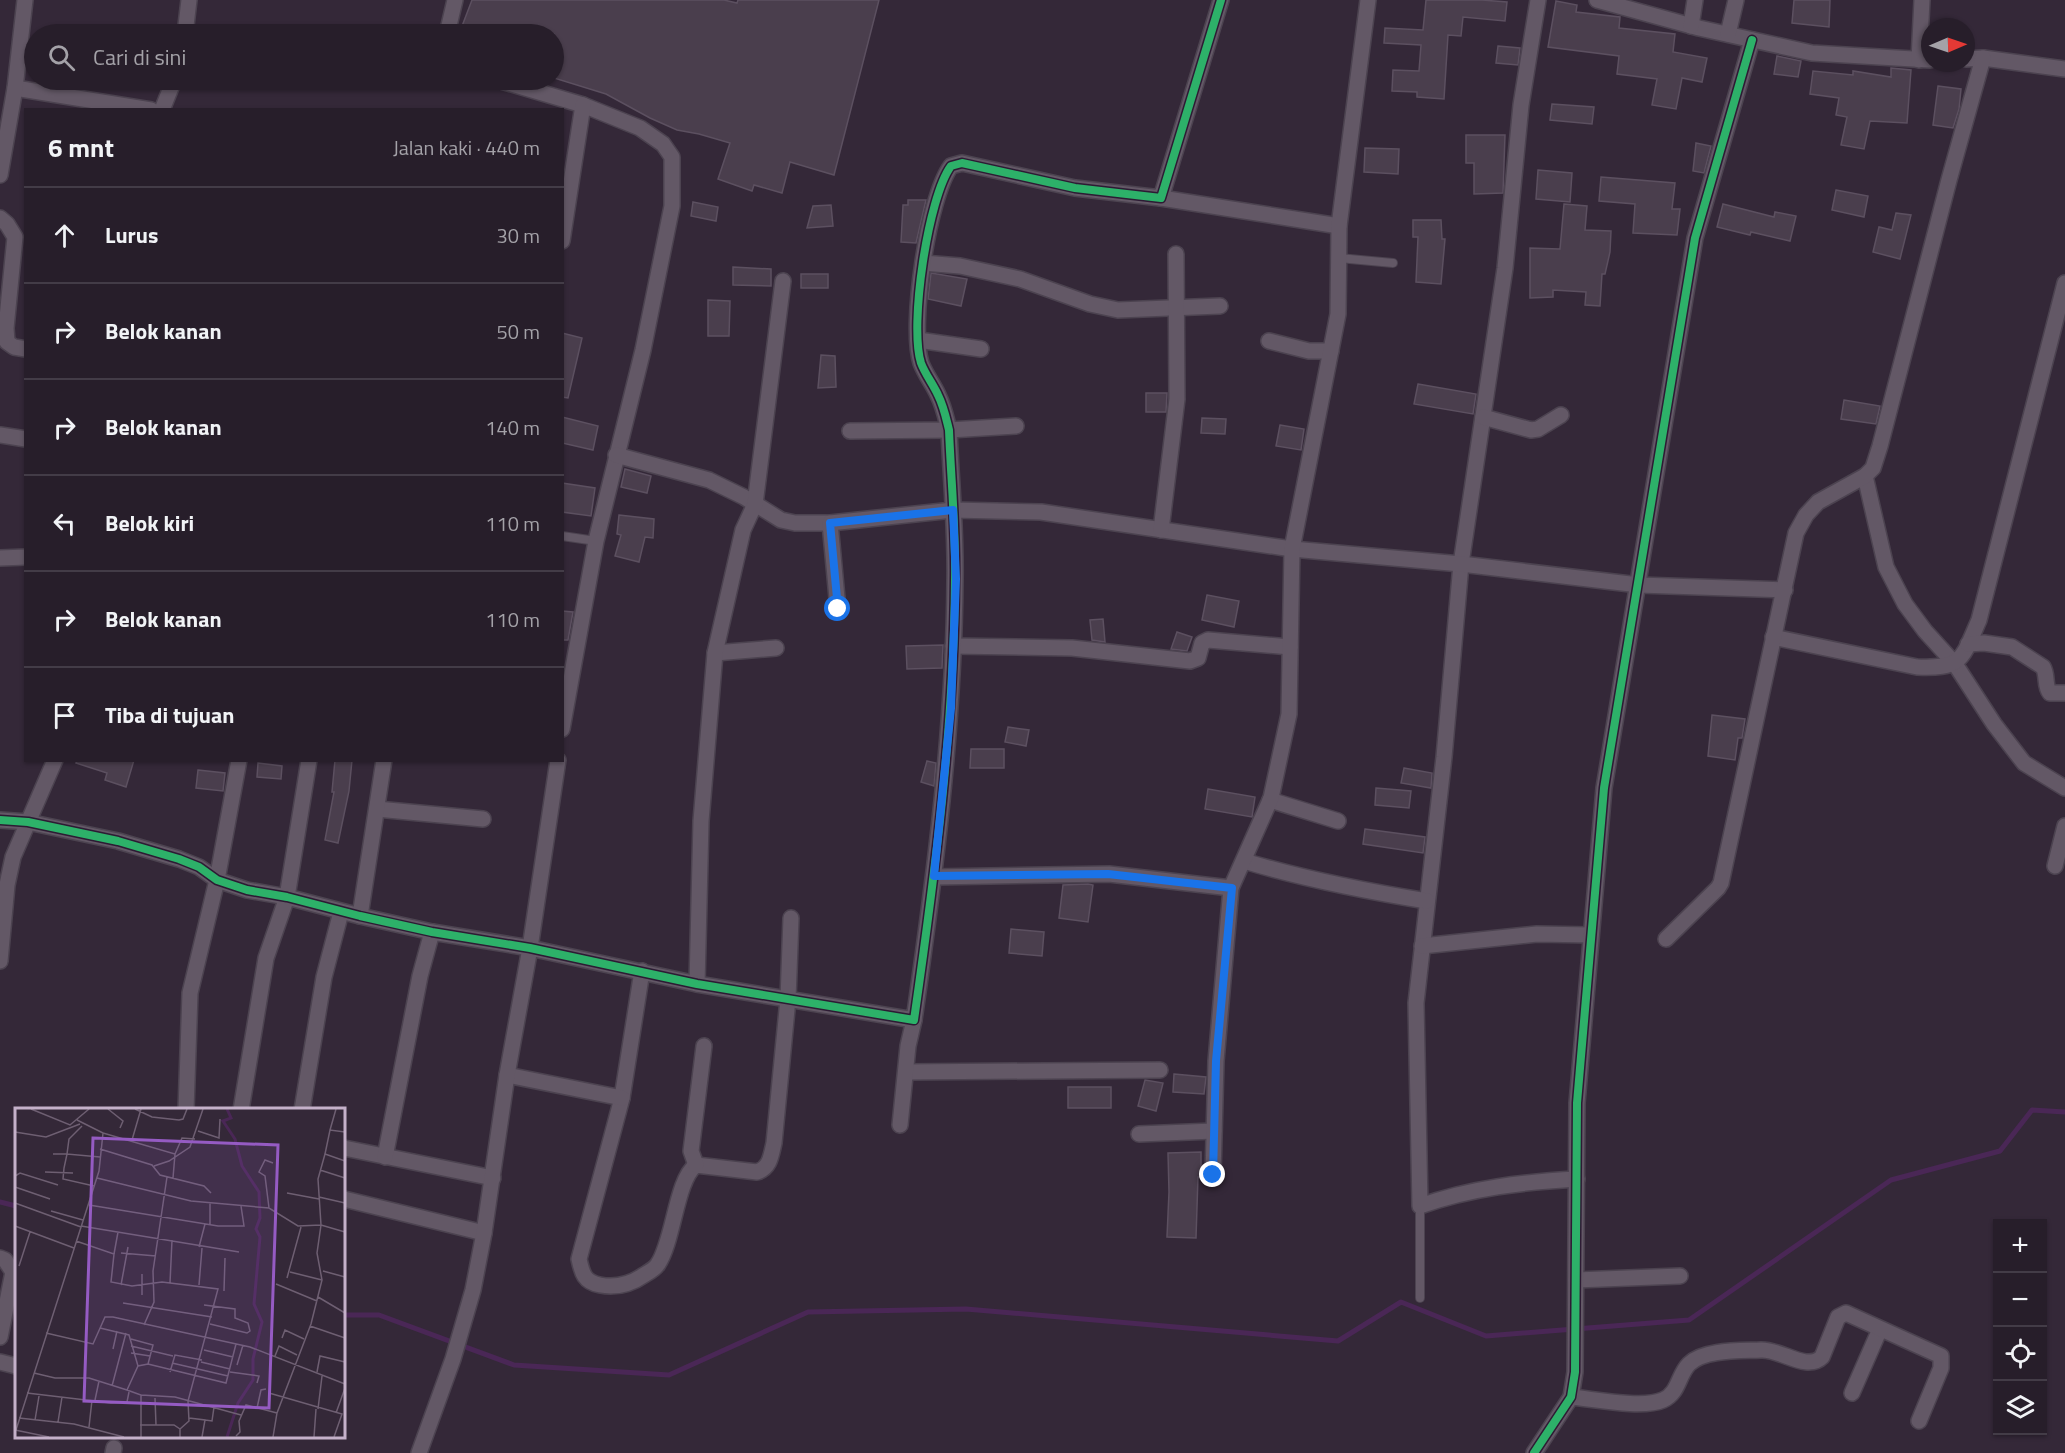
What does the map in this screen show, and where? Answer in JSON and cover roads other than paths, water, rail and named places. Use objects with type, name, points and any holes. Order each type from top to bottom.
[{"type":"street","points":[[0,175],[15,88],[8,67],[25,0]]},
{"type":"street","points":[[186,24],[189,0]]},
{"type":"street","points":[[449,24],[455,0]]},
{"type":"street","points":[[1161,198],[1221,0]]},
{"type":"street","points":[[1213,1175],[1216,1061],[1232,888],[1270,800],[1289,714],[1292,549],[1338,314],[1339,226],[1368,0]]},
{"type":"street","points":[[1538,0],[1521,105],[1505,268],[1461,564],[1444,757],[1416,1003],[1420,1206],[1451,1195],[1518,1183],[1577,1179]]},
{"type":"street","points":[[1597,0],[1691,26],[1812,53],[1921,60]]},
{"type":"street","points":[[1691,26],[1695,0]]},
{"type":"street","points":[[1728,34],[1736,0]]},
{"type":"street","points":[[1922,0],[1923,18]]},
{"type":"street","points":[[1538,1452],[1570,1397],[1575,1372],[1577,1103],[1604,788],[1695,238],[1752,40]]},
{"type":"street","points":[[1975,58],[2065,69]]},
{"type":"street","points":[[1666,939],[1718,888],[1720,883],[1796,533],[1806,515],[1818,502],[1865,476],[1873,468],[1983,58]]},
{"type":"street","points":[[15,88],[24,89]]},
{"type":"street","points":[[27,90],[140,108]]},
{"type":"street","points":[[163,108],[170,90]]},
{"type":"street","points":[[532,90],[583,105],[640,128],[663,144],[672,157],[672,206],[642,350],[596,541],[564,717]]},
{"type":"street","points":[[564,233],[583,105]]},
{"type":"street","points":[[900,1125],[934,876],[951,708],[956,579],[949,430],[944,409],[921,363],[918,340],[919,296],[923,263],[932,219],[944,179],[951,166],[957,163],[1076,188],[1161,198],[1339,226]]},
{"type":"street","points":[[0,218],[15,237],[6,328],[7,342],[14,347],[24,349]]},
{"type":"street","points":[[1161,530],[1176,399],[1176,254]]},
{"type":"street","points":[[923,263],[960,266],[1020,279],[1090,304],[1118,310],[1220,306]]},
{"type":"street","points":[[697,984],[701,821],[715,653],[743,530],[755,504],[783,281]]},
{"type":"street","points":[[1773,637],[1917,668],[1939,668],[1955,664],[1968,644],[1979,620],[2062,311],[2065,283]]},
{"type":"street","points":[[918,340],[981,349]]},
{"type":"street","points":[[1269,341],[1309,351],[1331,351]]},
{"type":"street","points":[[1483,417],[1531,430],[1538,429],[1562,415]]},
{"type":"street","points":[[850,430],[949,430],[1016,426]]},
{"type":"street","points":[[0,435],[24,439]]},
{"type":"street","points":[[616,455],[709,480],[781,520],[795,523],[830,523],[953,510],[1041,512],[1292,549],[1461,564],[1639,585],[1785,590]]},
{"type":"street","points":[[1865,476],[1886,567],[1905,604],[1925,631],[1955,664],[1994,724],[2024,763],[2065,788]]},
{"type":"street","points":[[830,523],[838,609]]},
{"type":"street","points":[[0,558],[24,557]]},
{"type":"street","points":[[953,646],[1072,648],[1190,661],[1198,658],[1202,643],[1208,640],[1290,647]]},
{"type":"street","points":[[1968,644],[1984,643],[2012,647],[2043,667],[2050,693],[2065,693]]},
{"type":"street","points":[[715,653],[776,648]]},
{"type":"street","points":[[0,961],[7,885],[13,857],[54,762]]},
{"type":"street","points":[[186,1108],[190,993],[217,879],[239,762]]},
{"type":"street","points":[[241,1108],[266,958],[287,897],[309,762]]},
{"type":"street","points":[[360,916],[384,762]]},
{"type":"street","points":[[419,1453],[453,1359],[473,1290],[493,1178],[507,1074],[530,948],[558,762]]},
{"type":"street","points":[[1270,800],[1338,821]]},
{"type":"street","points":[[377,809],[483,819]]},
{"type":"street","points":[[0,820],[28,822],[118,842],[179,859],[199,867],[217,879],[247,890],[287,897],[341,912],[432,932],[530,948],[697,984],[914,1020]]},
{"type":"street","points":[[2055,866],[2065,826]]},
{"type":"street","points":[[1244,861],[1289,875],[1364,891],[1427,901]]},
{"type":"street","points":[[934,876],[1108,874],[1232,888]]},
{"type":"street","points":[[302,1108],[324,977],[341,912]]},
{"type":"street","points":[[642,971],[622,1098],[579,1258],[582,1273],[588,1281],[601,1285],[621,1286],[634,1282],[657,1266],[666,1247],[684,1183],[690,1170],[696,1165],[757,1172],[764,1170],[768,1165],[774,1143],[788,999],[791,918]]},
{"type":"street","points":[[385,1157],[420,976],[432,932]]},
{"type":"street","points":[[1422,946],[1529,934],[1591,935]]},
{"type":"street","points":[[696,1165],[691,1151],[704,1046]]},
{"type":"street","points":[[906,1072],[1160,1070]]},
{"type":"street","points":[[507,1074],[622,1098]]},
{"type":"street","points":[[1139,1134],[1214,1131]]},
{"type":"street","points":[[345,1148],[493,1178]]},
{"type":"street","points":[[345,1199],[484,1233]]},
{"type":"street","points":[[0,1258],[5,1260],[13,1272],[0,1337]]},
{"type":"street","points":[[1576,1280],[1680,1276]]},
{"type":"street","points":[[1570,1397],[1646,1404],[1661,1401],[1672,1395],[1688,1365],[1695,1359],[1715,1353],[1769,1350],[1796,1360],[1818,1361],[1822,1357],[1838,1317],[1846,1313],[1941,1356],[1941,1368],[1919,1421]]},
{"type":"street","points":[[1852,1393],[1880,1329]]},
{"type":"street","points":[[0,1362],[15,1366]]},
{"type":"lane","points":[[1339,258],[1393,263]]},
{"type":"lane","points":[[564,536],[596,541]]},
{"type":"lane","points":[[1420,1206],[1420,1298]]},
{"type":"waterway","points":[[345,1315],[379,1315],[514,1365],[669,1375],[808,1312],[966,1309],[1338,1341],[1401,1302],[1486,1336],[1689,1320],[1891,1180],[2000,1151],[2032,1110],[2065,1112]]},
{"type":"waterway","points":[[0,1202],[15,1206]]}]
